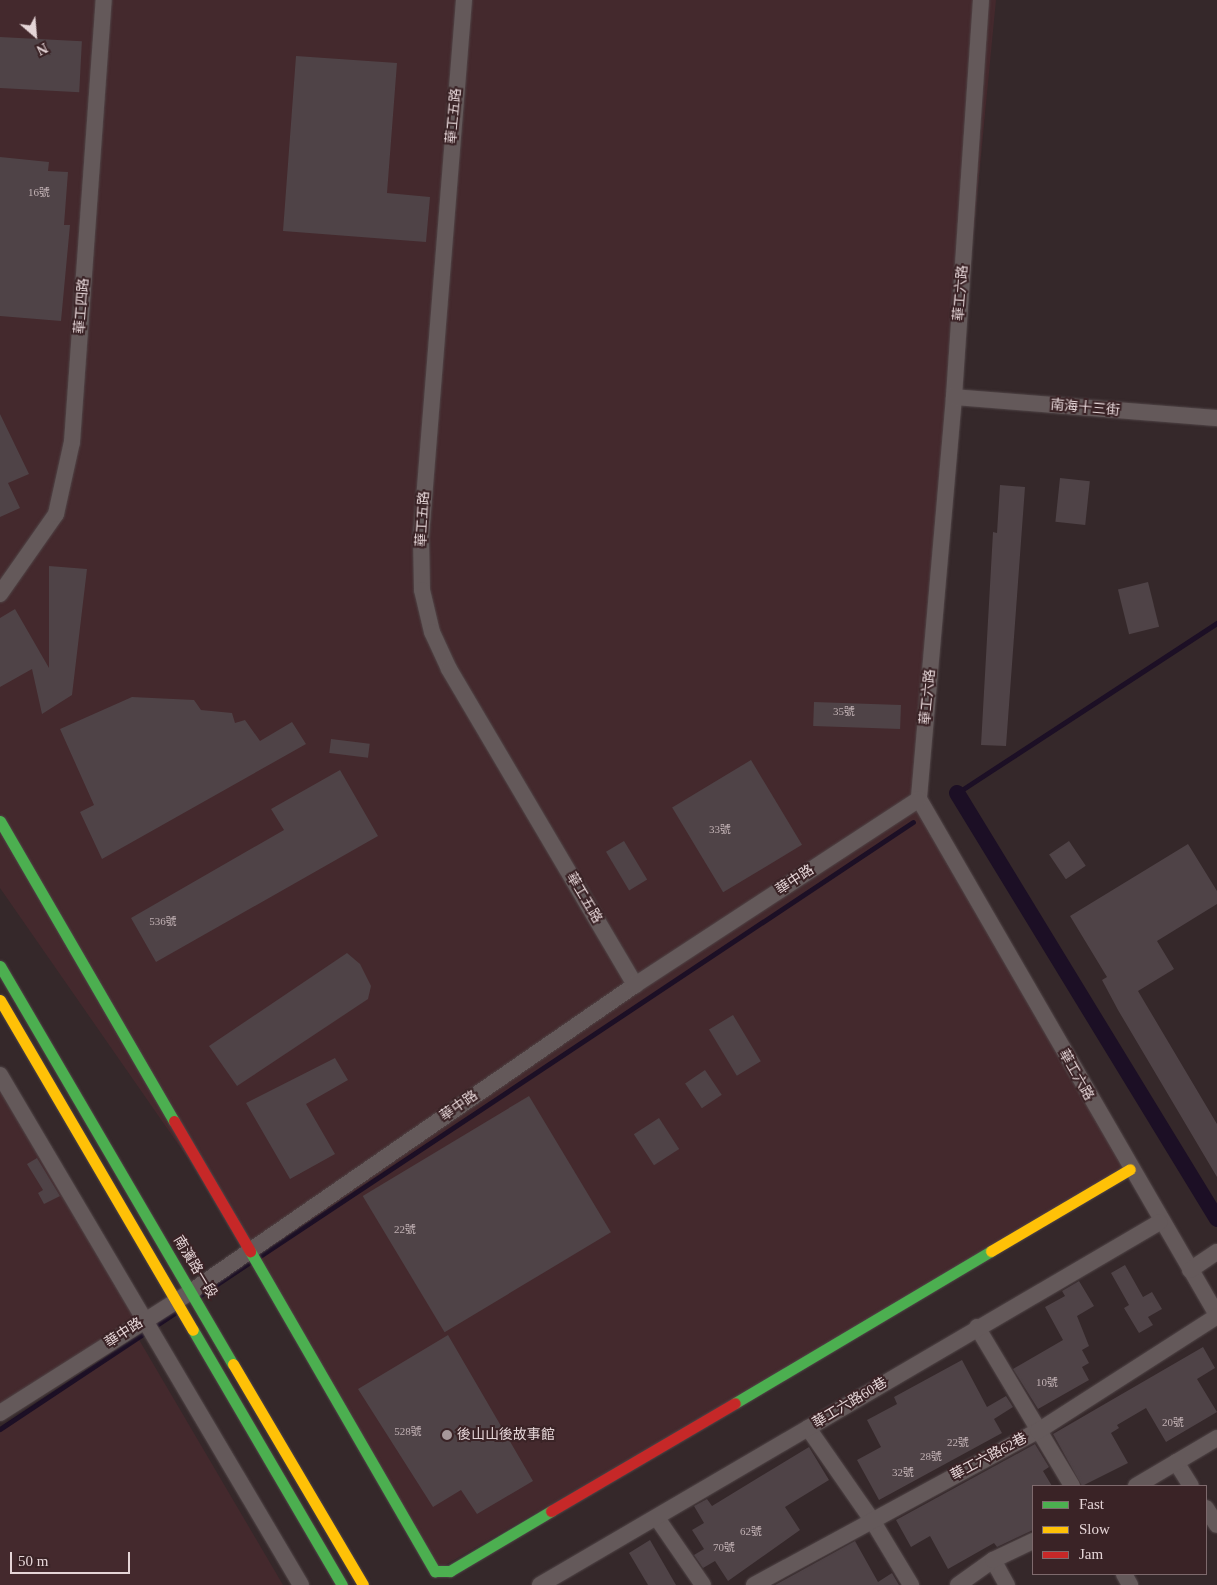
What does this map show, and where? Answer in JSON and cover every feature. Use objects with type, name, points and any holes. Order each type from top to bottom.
[{"type":"street","name":"華工四路","points":[[0,594],[56,514],[72,442],[104,0]]},
{"type":"street","name":"華工五路","points":[[464,0],[421,537],[422,590],[432,632],[449,668],[635,985]]},
{"type":"street","name":"華工六路","points":[[981,0],[954,397],[919,800],[1160,1222],[1217,1316]]},
{"type":"street","name":"南海十三街","points":[[954,397],[1217,418]]},
{"type":"street","name":"華中路","points":[[0,1412],[176,1301],[635,985],[919,800]]},
{"type":"street","points":[[0,821],[251,1249],[435,1570],[450,1571],[1130,1170]]},
{"type":"street","name":"南濱路一段","points":[[0,966],[192,1290],[363,1585]]},
{"type":"street","points":[[0,1000],[342,1585]]},
{"type":"street","points":[[0,1075],[142,1321],[301,1585]]},
{"type":"street","name":"華工六路60巷","points":[[540,1585],[657,1518],[976,1327],[1160,1222]]},
{"type":"street","points":[[1190,1270],[1217,1252]]},
{"type":"street","name":"華工六路62巷","points":[[754,1585],[1038,1432],[1217,1316]]},
{"type":"street","points":[[976,1327],[1071,1485]]},
{"type":"street","points":[[808,1428],[872,1520],[911,1585]]},
{"type":"street","points":[[1138,1485],[1217,1438]]},
{"type":"street","points":[[1176,1462],[1190,1485]]},
{"type":"street","points":[[1207,1510],[1217,1525]]},
{"type":"street","points":[[657,1518],[703,1585]]},
{"type":"street","points":[[958,1585],[993,1560],[1032,1541]]},
{"type":"street","points":[[993,1560],[1007,1585]]},
{"type":"shaded area","points":[[0,0],[996,0],[919,799],[1130,1169],[435,1571],[251,1249],[0,888]]},
{"type":"shaded area","points":[[0,1083],[139,1319],[0,1408]]},
{"type":"shaded area","points":[[138,1338],[283,1585],[0,1585],[0,1430]]},
{"type":"building","points":[[0,37],[82,41],[79,92],[0,88]]},
{"type":"building","points":[[296,56],[397,63],[387,193],[430,197],[426,242],[283,231]]},
{"type":"building","points":[[0,157],[49,162],[48,171],[68,172],[64,225],[70,225],[61,321],[0,316]]},
{"type":"building","points":[[0,414],[29,474],[8,483],[20,508],[0,517]]},
{"type":"building","points":[[1060,478],[1090,481],[1085,525],[1055,522]]},
{"type":"building","points":[[1000,485],[1025,487],[1006,746],[981,745],[993,532],[997,533]]},
{"type":"building","points":[[49,566],[87,569],[72,695],[42,714],[32,669],[0,687],[0,618],[15,609],[49,668]]},
{"type":"building","points":[[1148,582],[1159,627],[1129,634],[1118,589]]},
{"type":"building","points":[[132,697],[194,700],[201,710],[232,713],[235,723],[245,720],[260,741],[292,722],[306,744],[102,859],[80,812],[94,805],[60,729]]},
{"type":"building","points":[[814,702],[901,705],[900,729],[813,726]]},
{"type":"building","points":[[331,739],[370,744],[368,758],[329,753]]},
{"type":"building","points":[[751,760],[802,845],[723,892],[672,807]]},
{"type":"building","points":[[340,770],[378,836],[156,962],[131,918],[284,830],[271,809]]},
{"type":"building","points":[[624,841],[647,880],[629,890],[606,852]]},
{"type":"building","points":[[1069,841],[1086,866],[1066,879],[1049,854]]},
{"type":"building","points":[[1188,844],[1217,891],[1217,904],[1157,941],[1174,969],[1138,991],[1217,1124],[1217,1177],[1118,1010],[1102,980],[1107,977],[1070,916]]},
{"type":"building","points":[[347,953],[360,964],[371,986],[368,999],[237,1086],[209,1046]]},
{"type":"building","points":[[733,1015],[761,1061],[737,1076],[709,1029]]},
{"type":"building","points":[[335,1058],[348,1080],[306,1104],[335,1154],[290,1179],[246,1103]]},
{"type":"building","points":[[705,1070],[722,1095],[702,1108],[685,1083]]},
{"type":"building","points":[[529,1096],[611,1232],[445,1332],[363,1196]]},
{"type":"building","points":[[659,1118],[679,1149],[654,1165],[634,1134]]},
{"type":"building","points":[[37,1158],[60,1196],[44,1204],[38,1193],[43,1190],[27,1164]]},
{"type":"building","points":[[1125,1265],[1143,1297],[1152,1292],[1162,1309],[1148,1317],[1153,1325],[1139,1333],[1124,1308],[1129,1305],[1111,1273]]},
{"type":"building","points":[[1079,1281],[1094,1306],[1077,1316],[1089,1346],[1082,1350],[1089,1363],[1082,1367],[1089,1380],[1038,1409],[1013,1369],[1063,1340],[1045,1307],[1065,1296],[1062,1291]]},
{"type":"building","name":"後山山後故事館","points":[[448,1335],[533,1481],[477,1514],[461,1490],[433,1507],[358,1389]]},
{"type":"building","points":[[1203,1347],[1215,1368],[1197,1379],[1217,1412],[1166,1442],[1146,1408],[1117,1425],[1119,1428],[1111,1433],[1128,1463],[1084,1485],[1081,1485],[1053,1434]]},
{"type":"building","points":[[962,1360],[987,1407],[1006,1396],[1013,1407],[994,1419],[1002,1433],[879,1500],[857,1460],[881,1447],[867,1420],[897,1404],[894,1397]]},
{"type":"building","points":[[1035,1444],[1049,1467],[1043,1471],[1051,1485],[1032,1485],[1032,1530],[997,1547],[994,1543],[948,1569],[930,1536],[911,1547],[896,1520]]},
{"type":"building","points":[[809,1447],[829,1480],[785,1507],[800,1530],[728,1581],[715,1561],[703,1568],[694,1555],[704,1549],[692,1530],[704,1523],[694,1506],[707,1499],[712,1506]]},
{"type":"building","points":[[650,1540],[676,1585],[648,1585],[629,1553]]},
{"type":"building","points":[[855,1541],[878,1582],[892,1573],[899,1585],[775,1585]]},
{"type":"waterway","points":[[957,793],[1217,623]]},
{"type":"waterway","points":[[957,793],[1217,1219]]},
{"type":"waterway","points":[[260,1256],[913,822]]},
{"type":"waterway","points":[[199,1296],[250,1262]]},
{"type":"waterway","points":[[0,1429],[176,1312]]},
{"type":"traffic: fast","points":[[0,821],[174,1121]]},
{"type":"traffic: fast","points":[[0,966],[233,1364]]},
{"type":"traffic: fast","points":[[250,1251],[435,1571],[450,1571],[551,1511]]},
{"type":"traffic: fast","points":[[735,1403],[991,1251]]},
{"type":"traffic: fast","points":[[193,1330],[342,1585]]},
{"type":"traffic: slow","points":[[0,1000],[193,1330]]},
{"type":"traffic: slow","points":[[991,1251],[1130,1169]]},
{"type":"traffic: slow","points":[[233,1364],[363,1585]]},
{"type":"traffic: jam","points":[[174,1121],[250,1251]]},
{"type":"traffic: jam","points":[[551,1511],[735,1403]]},
{"type":"place","name":"後山山後故事館","points":[[447,1435]]}]
